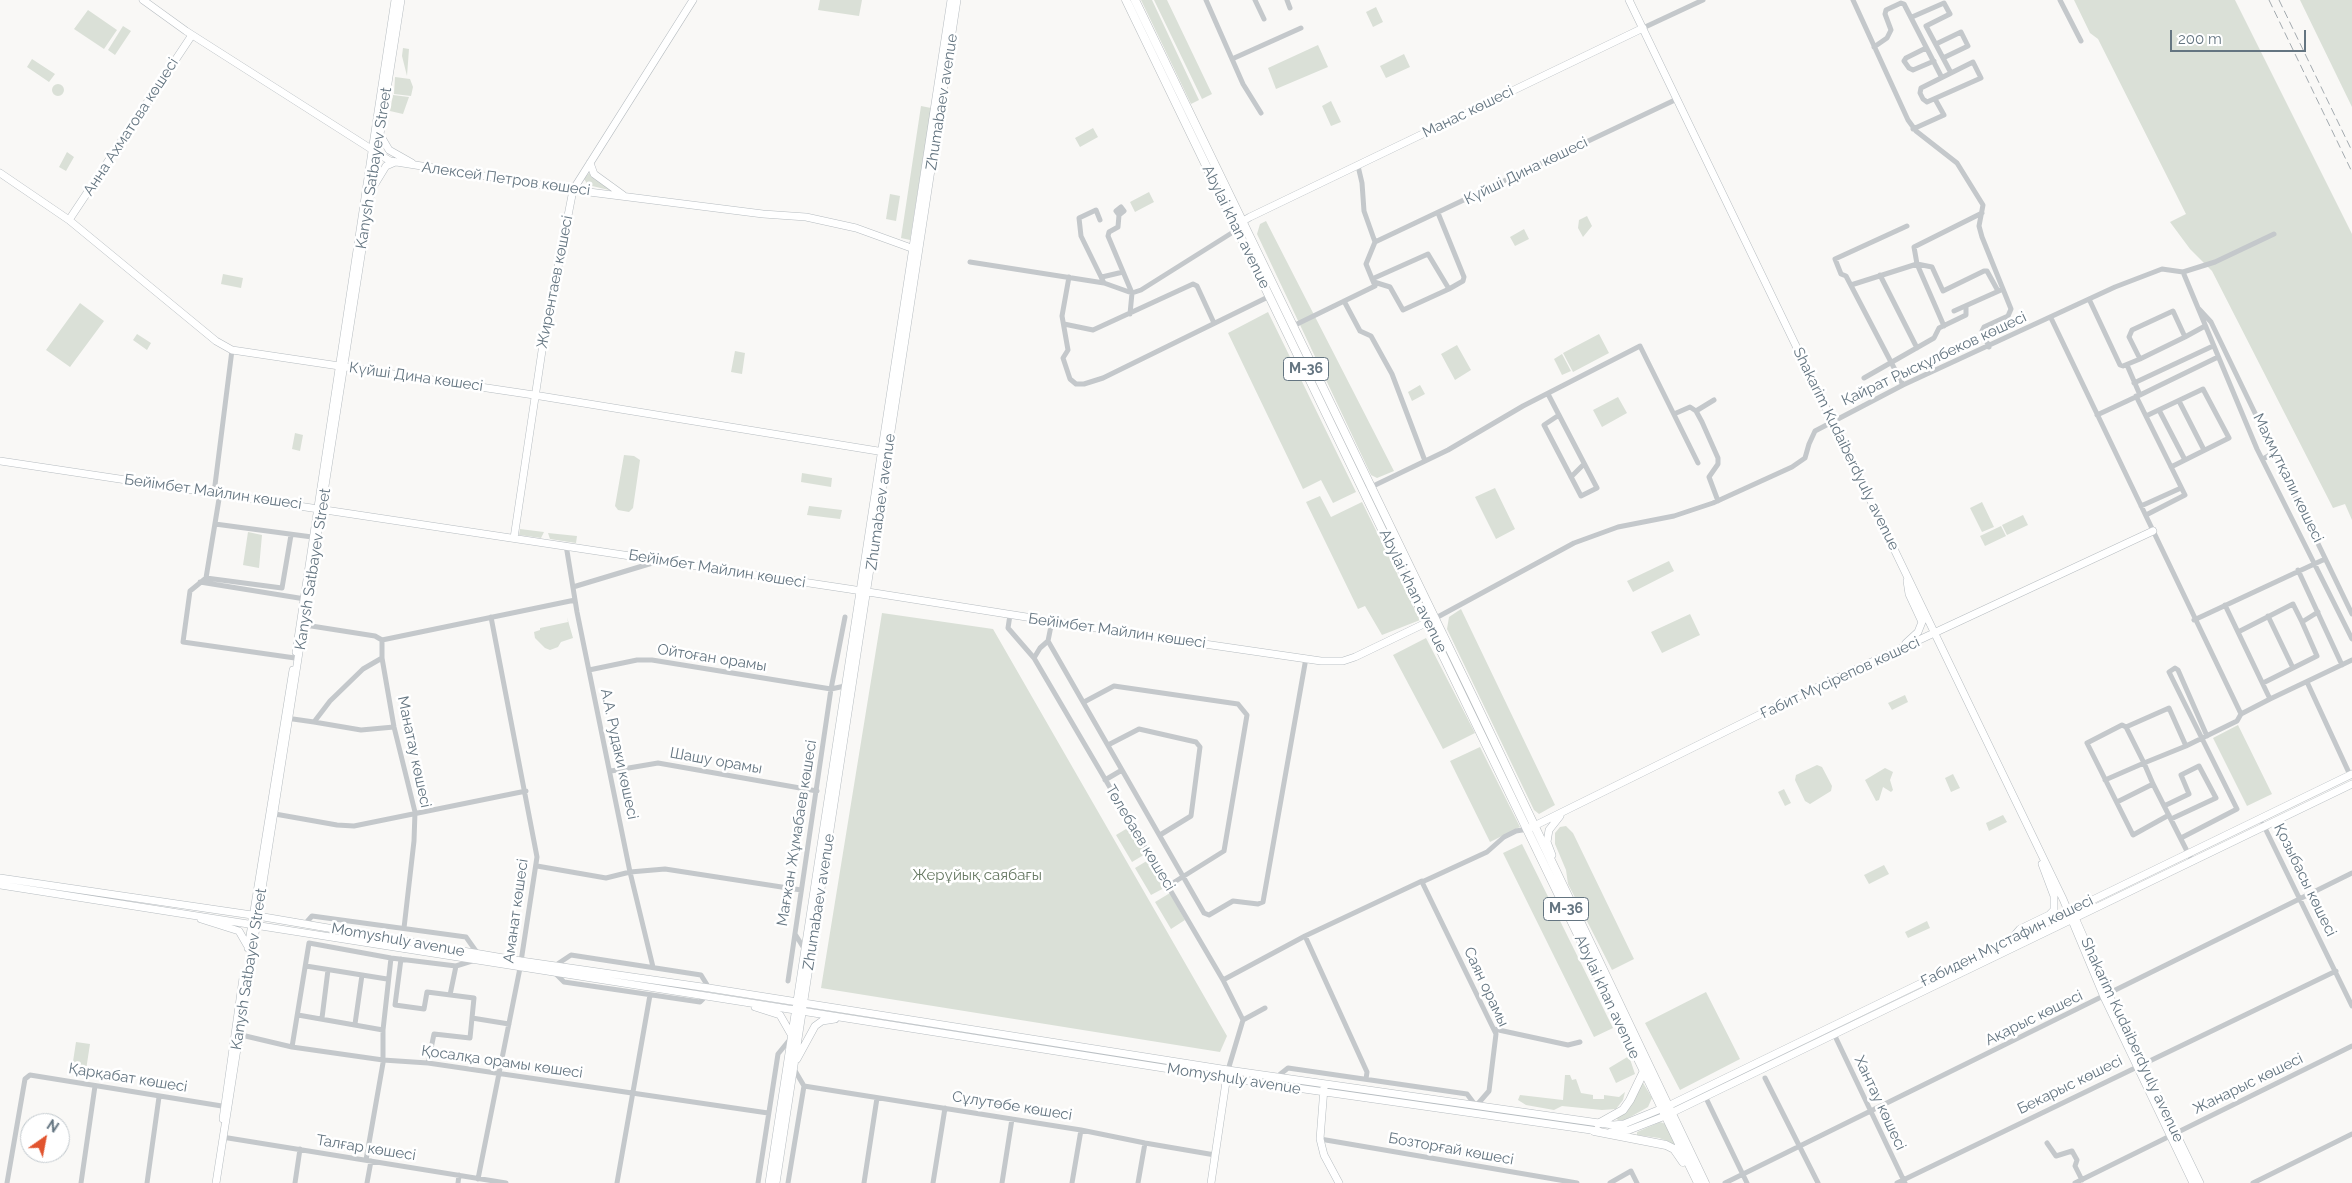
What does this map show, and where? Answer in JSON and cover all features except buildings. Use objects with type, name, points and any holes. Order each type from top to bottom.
[{"type":"main road","name":"Алексей Петров көшесі","points":[[143,0],[192,35],[374,152],[394,162],[573,190],[763,214],[806,217],[856,228],[915,249]]},
{"type":"main road","name":"Kanysh Satbayev Street","points":[[254,915],[275,814],[295,658],[320,508],[395,0]]},
{"type":"main road","name":"Kanysh Satbayev Street","points":[[341,366],[371,194],[374,152],[379,133],[401,0]]},
{"type":"main road","name":"Жирентаев көшесі","points":[[514,538],[534,395],[573,190],[693,0]]},
{"type":"main road","name":"Zhumabaev avenue","points":[[769,1183],[792,1037],[800,1007],[864,591],[950,0]]},
{"type":"main road","name":"Zhumabaev avenue","points":[[915,249],[958,0]]},
{"type":"main road","name":"Abylai khan avenue","points":[[1126,0],[1270,296],[1367,488],[1531,828],[1643,1073],[1705,1183]]},
{"type":"main road","name":"Abylai khan avenue","points":[[1135,0],[1293,326],[1367,488]]},
{"type":"main road","name":"Shakarim Kudaiberdyuly avenue","points":[[1629,0],[2073,918],[2107,996],[2173,1135],[2200,1183]]},
{"type":"main road","name":"Манас көшесі","points":[[1243,221],[1643,28]]},
{"type":"main road","name":"Анна Ахматова көшесі","points":[[70,220],[192,35]]},
{"type":"main road","points":[[379,133],[389,150],[421,167]]},
{"type":"main road","points":[[371,194],[382,170],[394,162]]},
{"type":"main road","points":[[590,163],[594,174],[623,196]]},
{"type":"main road","name":"Күйші Дина көшесі","points":[[0,173],[70,220],[216,341],[232,350],[534,395],[884,452]]},
{"type":"main road","points":[[1238,229],[1243,221]]},
{"type":"main road","name":"Бейімбет Майлин көшесі","points":[[0,461],[320,508],[1010,615],[1306,658],[1334,661],[1349,659],[1431,621]]},
{"type":"main road","name":"Kanysh Satbayev Street","points":[[236,1034],[287,718],[305,625],[312,537],[320,508]]},
{"type":"main road","name":"Ғабит Мүсірепов көшесі","points":[[1531,828],[1890,653],[1935,634],[2153,530]]},
{"type":"main road","points":[[1890,653],[1912,638],[1921,628],[1920,618],[1909,594],[1907,575]]},
{"type":"main road","name":"Zhumabaev avenue","points":[[776,1183],[794,1066],[805,950],[845,686],[864,591]]},
{"type":"main road","name":"Ғабиден Мұстафин көшесі","points":[[1666,1111],[1705,1096],[2073,918],[2191,858],[2261,819],[2351,775]]},
{"type":"main road","name":"Ғабиден Мұстафин көшесі","points":[[1666,1111],[2069,911],[2264,827],[2352,784]]},
{"type":"main road","points":[[1562,886],[1559,871],[1547,842],[1553,823],[1566,811]]},
{"type":"main road","name":"Abylai khan avenue","points":[[1531,828],[1562,886],[1666,1111],[1696,1183]]},
{"type":"main road","points":[[2013,938],[2015,932],[2050,916],[2054,910],[2054,896],[2040,858],[2040,851]]},
{"type":"main road","name":"Momyshuly avenue","points":[[0,878],[254,915],[477,957]]},
{"type":"main road","name":"Momyshuly avenue","points":[[0,885],[346,939],[556,969],[709,988],[841,1017],[1324,1092],[1629,1130],[1666,1111]]},
{"type":"main road","points":[[191,915],[213,924],[239,931],[246,941],[248,952]]},
{"type":"main road","name":"Kanysh Satbayev Street","points":[[216,1183],[253,924]]},
{"type":"main road","name":"Momyshuly avenue","points":[[556,969],[706,996],[800,1007],[1278,1076],[1476,1106],[1596,1127]]},
{"type":"main road","points":[[746,1002],[780,1016],[792,1037]]},
{"type":"main road","points":[[794,1066],[815,1026],[822,1021],[841,1017]]},
{"type":"main road","points":[[1210,1183],[1228,1070]]},
{"type":"main road","points":[[1596,1127],[1623,1110],[1643,1073]]},
{"type":"main road","points":[[1324,1083],[1320,1139],[1324,1155],[1339,1183]]},
{"type":"main road","points":[[1596,1127],[1666,1145],[1679,1155],[1696,1183]]},
{"type":"main road","name":"Shakarim Kudaiberdyuly avenue","points":[[2173,1135],[2192,1183]]},
{"type":"street","points":[[1206,0],[1232,60],[1261,113]]},
{"type":"street","points":[[1255,0],[1264,20]]},
{"type":"street","points":[[1287,0],[1290,8]]},
{"type":"street","name":"Манас көшесі","points":[[1643,28],[1703,0]]},
{"type":"street","points":[[1853,0],[1914,129],[1957,163],[1977,193],[1982,205],[1979,226],[2001,290]]},
{"type":"street","points":[[2060,0],[2081,41]]},
{"type":"street","points":[[1874,47],[1890,34],[1891,30],[1885,14],[1889,7],[1901,3],[1912,18],[1941,76]]},
{"type":"street","points":[[1912,18],[1944,3],[1950,14],[1926,26],[1950,73]]},
{"type":"street","points":[[1232,60],[1300,28]]},
{"type":"street","points":[[1936,44],[1961,32],[1968,46],[1943,58]]},
{"type":"street","points":[[1926,48],[1906,58],[1904,61],[1908,68],[1913,70],[1934,61]]},
{"type":"street","points":[[1973,62],[1981,78],[1936,99],[1927,102],[1922,99],[1920,90],[1941,76],[1950,73],[1973,62]]},
{"type":"street","name":"Күйші Дина көшесі","points":[[1375,242],[1677,99]]},
{"type":"street","points":[[1914,129],[1944,115],[1936,99]]},
{"type":"street","points":[[1293,326],[1375,286],[1366,264],[1375,242],[1364,211],[1362,183],[1358,166]]},
{"type":"street","points":[[1100,220],[1096,210],[1079,218],[1082,236],[1104,283]]},
{"type":"street","points":[[1373,281],[1390,287],[1403,310],[1463,281],[1464,277],[1438,213]]},
{"type":"street","points":[[1944,326],[1918,264],[1914,249],[1916,245],[1982,213]]},
{"type":"street","points":[[1119,215],[1118,227],[1109,232],[1108,236],[1132,293],[1130,314]]},
{"type":"street","points":[[1903,385],[1846,276],[1841,274],[1835,259],[1907,226]]},
{"type":"street","points":[[970,262],[1104,283],[1132,293],[1141,290],[1238,229]]},
{"type":"street","name":"Қайрат Рысқұлбеков көшесі","points":[[1431,621],[1583,540],[1618,527],[1674,516],[1718,501],[1801,463],[1806,458],[1809,444],[1815,431],[1903,385],[2089,299],[2162,269],[2183,272],[2215,262],[2274,234]]},
{"type":"street","points":[[1373,281],[1428,254],[1449,289]]},
{"type":"street","points":[[1850,285],[1918,264],[1932,267],[1943,291],[1984,270],[1987,271],[2009,302],[2010,313],[1984,327],[1982,331],[1989,346]]},
{"type":"street","points":[[1102,277],[1122,272]]},
{"type":"street","points":[[2183,272],[2196,306],[2210,322],[2275,452],[2352,614]]},
{"type":"street","points":[[1880,275],[1917,348]]},
{"type":"street","points":[[1069,277],[1062,316],[1068,350],[1063,358],[1070,379],[1076,384],[1097,380],[1270,296]]},
{"type":"street","points":[[1064,324],[1093,330],[1192,284],[1197,286],[1214,323]]},
{"type":"street","points":[[1954,311],[2001,290]]},
{"type":"street","points":[[2089,299],[2120,365],[2126,365],[2140,359],[2205,326]]},
{"type":"street","points":[[1344,301],[1360,331],[1370,336],[1392,374],[1426,461]]},
{"type":"street","points":[[1864,378],[1892,364],[1934,338],[1939,328],[1966,315],[1968,312],[1966,306]]},
{"type":"street","name":"Махмұтқали көшесі","points":[[2196,306],[2263,459],[2352,639]]},
{"type":"street","points":[[2140,359],[2129,337],[2132,330],[2172,311],[2186,336]]},
{"type":"street","points":[[2051,318],[2146,515],[2194,620],[2241,714]]},
{"type":"street","points":[[1367,488],[1426,461],[1640,346],[1698,463]]},
{"type":"street","points":[[2134,383],[2213,346]]},
{"type":"street","points":[[206,578],[215,524],[232,350]]},
{"type":"street","points":[[2097,415],[2218,356]]},
{"type":"street","points":[[2126,365],[2146,416],[2185,495],[2146,515]]},
{"type":"street","points":[[2146,416],[2203,389],[2228,438],[2171,467]]},
{"type":"street","points":[[1548,394],[1559,415],[1584,464],[1597,488],[1581,496],[1544,425],[1559,415]]},
{"type":"street","points":[[1696,410],[1714,400]]},
{"type":"street","points":[[2179,401],[2204,450]]},
{"type":"street","points":[[1674,414],[1690,407],[1696,410],[1718,458],[1718,464],[1709,478],[1718,501]]},
{"type":"street","points":[[2159,410],[2185,460]]},
{"type":"street","points":[[2263,459],[2275,452]]},
{"type":"street","points":[[1571,477],[1584,464]]},
{"type":"street","points":[[2141,506],[2181,488]]},
{"type":"street","points":[[215,524],[312,537]]},
{"type":"street","points":[[291,535],[282,588],[206,578],[190,592],[183,642],[295,658]]},
{"type":"street","name":"А.А. Рудаки көшесі","points":[[566,546],[574,600],[611,770],[630,872],[653,967]]},
{"type":"street","points":[[2194,620],[2325,558]]},
{"type":"street","points":[[573,587],[661,560]]},
{"type":"street","points":[[2298,570],[2342,665]]},
{"type":"street","points":[[200,582],[306,600]]},
{"type":"street","points":[[305,625],[382,640],[574,600]]},
{"type":"street","points":[[2238,632],[2293,604],[2302,622],[2317,656],[2263,683]]},
{"type":"street","points":[[2225,605],[2270,699]]},
{"type":"street","points":[[2302,622],[2318,612]]},
{"type":"street","name":"Төлебаев көшесі","points":[[1010,615],[1008,628],[1034,658],[1168,886],[1243,1020]]},
{"type":"street","points":[[2268,616],[2293,668]]},
{"type":"street","name":"Аманат көшесі","points":[[478,1179],[521,964],[537,866],[536,846],[526,791],[491,617]]},
{"type":"street","name":"Мағжан Жұмабаев көшесі","points":[[788,981],[832,689],[845,617]]},
{"type":"street","points":[[1034,658],[1040,648],[1048,641],[1052,621]]},
{"type":"street","name":"Манатау көшесі","points":[[382,640],[382,658],[394,727],[415,812],[414,840],[404,928]]},
{"type":"street","points":[[1048,641],[1206,914],[1234,901],[1258,904],[1263,902],[1306,658]]},
{"type":"street","points":[[314,722],[330,701],[364,669],[382,658]]},
{"type":"street","name":"Ойтоған орамы","points":[[589,670],[637,660],[652,660],[832,689]]},
{"type":"street","points":[[2105,780],[2186,746],[2238,721],[2241,714],[2352,660]]},
{"type":"street","points":[[2181,838],[2237,810],[2204,737],[2178,670],[2175,668],[2169,672],[2204,737]]},
{"type":"street","points":[[2307,682],[2351,775]]},
{"type":"street","points":[[832,689],[845,686]]},
{"type":"street","points":[[1084,702],[1114,686],[1238,704],[1246,715],[1224,851],[1168,886]]},
{"type":"street","points":[[2164,806],[2188,794],[2181,775],[2199,766],[2216,798],[2133,835],[2087,744],[2122,725],[2126,727],[2169,708],[2186,746]]},
{"type":"street","points":[[287,718],[361,730],[394,727]]},
{"type":"street","points":[[2126,727],[2191,858]]},
{"type":"street","points":[[1108,745],[1139,729],[1196,742],[1200,747],[1191,816],[1160,835]]},
{"type":"street","name":"Шашу орамы","points":[[611,770],[658,763],[817,791]]},
{"type":"street","points":[[1105,780],[1122,770]]},
{"type":"street","points":[[2116,802],[2153,784]]},
{"type":"street","points":[[275,814],[337,825],[354,826],[415,812],[526,791]]},
{"type":"street","name":"Қозыбасы көшесі","points":[[2261,819],[2352,1006]]},
{"type":"street","points":[[1222,980],[1305,936],[1487,852],[1504,837],[1516,831],[1531,828]]},
{"type":"street","points":[[537,866],[606,878],[630,872],[665,869],[801,890]]},
{"type":"street","name":"Ақарыс көшесі","points":[[1725,1183],[2107,996],[2352,873]]},
{"type":"street","name":"Саян орамы","points":[[1422,882],[1496,1034],[1489,1091],[1476,1106]]},
{"type":"street","points":[[292,1047],[309,943],[391,958],[456,966],[477,957],[466,938],[312,916],[305,924]]},
{"type":"street","points":[[795,934],[805,950]]},
{"type":"street","points":[[1305,936],[1367,1072],[1366,1079]]},
{"type":"street","points":[[345,950],[346,939]]},
{"type":"street","points":[[706,996],[700,1002],[564,982],[556,969],[571,955],[701,975],[709,988]]},
{"type":"street","points":[[367,1183],[368,1160],[383,1060],[383,1030],[391,958]]},
{"type":"street","points":[[401,959],[395,1005],[424,1010],[427,992],[474,998],[470,1038],[434,1034],[428,1063]]},
{"type":"street","points":[[306,966],[388,979]]},
{"type":"street","points":[[450,995],[456,966]]},
{"type":"street","points":[[322,1018],[328,970]]},
{"type":"street","name":"Бекарыс көшесі","points":[[1897,1183],[2336,971]]},
{"type":"street","points":[[355,1024],[362,975]]},
{"type":"street","points":[[618,1183],[650,995]]},
{"type":"street","points":[[1228,1070],[1243,1020],[1265,1008]]},
{"type":"street","points":[[298,1015],[383,1030]]},
{"type":"street","points":[[472,1018],[509,1024]]},
{"type":"street","points":[[1494,1029],[1568,1045],[1580,1042]]},
{"type":"street","name":"Қосалқа орамы көшесі","points":[[236,1034],[292,1047],[383,1060],[428,1063],[768,1113]]},
{"type":"street","name":"Хантау көшесі","points":[[1834,1034],[1904,1181]]},
{"type":"street","name":"Zhumabaev avenue","points":[[758,1183],[778,1054],[792,1037]]},
{"type":"street","name":"Жанарыс көшесі","points":[[2074,1183],[2352,1046]]},
{"type":"street","points":[[788,1183],[804,1086],[794,1066]]},
{"type":"street","points":[[1278,1076],[1288,1068],[1467,1094],[1476,1106]]},
{"type":"street","name":"Қарқабат көшесі","points":[[7,1183],[25,1079],[30,1076],[226,1106]]},
{"type":"street","points":[[1765,1078],[1818,1183]]},
{"type":"street","points":[[81,1183],[95,1086]]},
{"type":"street","name":"Сұлутөбе көшесі","points":[[804,1086],[1081,1130],[1145,1144],[1215,1155]]},
{"type":"street","points":[[1705,1096],[1747,1183]]},
{"type":"street","points":[[147,1183],[158,1097]]},
{"type":"street","points":[[864,1183],[878,1098]]},
{"type":"street","points":[[933,1183],[944,1108]]},
{"type":"street","points":[[1002,1183],[1012,1119]]},
{"type":"street","points":[[1072,1183],[1081,1130]]},
{"type":"street","points":[[2253,1183],[2352,1134]]},
{"type":"street","name":"Талғар көшесі","points":[[222,1137],[506,1183]]},
{"type":"street","name":"Бозторғай көшесі","points":[[1320,1139],[1577,1183]]},
{"type":"street","points":[[2047,1142],[2056,1156],[2072,1151],[2077,1160],[2075,1166],[2082,1180]]},
{"type":"street","points":[[1138,1183],[1145,1144]]},
{"type":"street","points":[[295,1183],[300,1149]]},
{"type":"street","points":[[1610,1183],[1631,1171],[1637,1183]]},
{"type":"street","points":[[458,1183],[459,1176]]},
{"type":"green space","points":[[820,0],[862,0],[859,16],[818,10]]},
{"type":"green space","points":[[1141,0],[1152,0],[1199,100],[1191,104]]},
{"type":"green space","points":[[1154,0],[1167,0],[1212,94],[1202,99]]},
{"type":"green space","points":[[2074,0],[2235,0],[2352,234],[2352,520],[2345,504],[2333,508],[2212,271],[2190,249],[2170,222],[2186,214],[2098,39],[2090,33]]},
{"type":"green space","points":[[2300,0],[2352,0],[2352,107]]},
{"type":"green space","points":[[1376,7],[1383,22],[1373,27],[1366,12]]},
{"type":"green space","points":[[88,10],[117,30],[104,49],[74,29]]},
{"type":"green space","points":[[123,26],[131,31],[115,55],[108,50]]},
{"type":"green space","points":[[1318,45],[1328,67],[1276,89],[1268,68]]},
{"type":"green space","points":[[403,48],[409,49],[407,76],[402,56]]},
{"type":"green space","points":[[1404,54],[1410,67],[1386,78],[1380,66]]},
{"type":"green space","points":[[32,59],[55,74],[49,82],[27,67]]},
{"type":"green space","points":[[395,77],[410,79],[413,87],[411,96],[394,94]]},
{"type":"green space","points":[[58,84],[64,90],[58,96],[52,90]]},
{"type":"green space","points":[[393,95],[409,97],[403,114],[390,111]]},
{"type":"green space","points":[[1331,101],[1341,122],[1331,126],[1322,106]]},
{"type":"green space","points":[[921,106],[931,108],[910,240],[901,238]]},
{"type":"green space","points":[[1093,128],[1098,137],[1080,147],[1075,138]]},
{"type":"green space","points":[[67,152],[74,157],[66,171],[59,167]]},
{"type":"green space","points":[[589,173],[613,191],[588,185],[584,179]]},
{"type":"green space","points":[[1149,192],[1154,202],[1135,212],[1130,202]]},
{"type":"green space","points":[[890,194],[900,196],[896,221],[886,219]]},
{"type":"green space","points":[[1587,216],[1592,226],[1583,237],[1578,228],[1579,220]]},
{"type":"green space","points":[[1266,221],[1394,471],[1377,478],[1371,475],[1257,234],[1260,224]]},
{"type":"green space","points":[[1524,229],[1529,239],[1515,246],[1510,237]]},
{"type":"green space","points":[[223,274],[243,278],[241,288],[221,284]]},
{"type":"green space","points":[[80,303],[104,321],[70,367],[46,350]]},
{"type":"green space","points":[[1268,312],[1356,492],[1333,503],[1321,480],[1303,489],[1228,333]]},
{"type":"green space","points":[[137,334],[151,343],[147,350],[133,340]]},
{"type":"green space","points":[[1599,334],[1609,353],[1573,372],[1563,353]]},
{"type":"green space","points":[[1457,345],[1471,370],[1455,380],[1441,354]]},
{"type":"green space","points":[[735,351],[745,353],[742,374],[731,372]]},
{"type":"green space","points":[[1562,354],[1571,371],[1562,375],[1554,359]]},
{"type":"green space","points":[[1420,385],[1425,394],[1412,401],[1408,392]]},
{"type":"green space","points":[[1618,397],[1627,413],[1602,427],[1593,410]]},
{"type":"green space","points":[[295,433],[303,435],[300,451],[292,449]]},
{"type":"green space","points":[[624,455],[634,456],[640,460],[633,508],[629,512],[618,510],[615,506]]},
{"type":"green space","points":[[802,473],[832,478],[831,487],[801,482]]},
{"type":"green space","points":[[1495,488],[1515,529],[1496,539],[1475,497]]},
{"type":"green space","points":[[1320,496],[1331,517],[1362,502],[1420,620],[1382,635],[1365,606],[1358,609],[1306,502]]},
{"type":"green space","points":[[1982,502],[1994,527],[1982,532],[1970,508]]},
{"type":"green space","points":[[809,506],[842,510],[840,519],[807,515]]},
{"type":"green space","points":[[2023,515],[2028,525],[2007,535],[2002,525]]},
{"type":"green space","points":[[2001,526],[2006,536],[1985,546],[1980,536]]},
{"type":"green space","points":[[520,529],[544,532],[541,538],[519,535]]},
{"type":"green space","points":[[248,532],[262,535],[259,568],[243,565]]},
{"type":"green space","points":[[548,533],[577,536],[576,543],[550,539]]},
{"type":"green space","points":[[1669,561],[1674,571],[1633,592],[1627,581]]},
{"type":"green space","points":[[1461,609],[1555,805],[1539,814],[1534,810],[1447,629],[1449,617]]},
{"type":"green space","name":"Жерұйық саябағы","points":[[882,613],[993,629],[1227,1036],[1220,1052],[821,988]]},
{"type":"green space","points":[[1690,614],[1700,635],[1662,653],[1651,632]]},
{"type":"green space","points":[[567,617],[573,638],[561,642],[558,647],[550,650],[545,648],[535,638],[534,632],[540,630],[540,628],[568,622]]},
{"type":"green space","points":[[1426,638],[1475,733],[1443,749],[1393,655]]},
{"type":"green space","points":[[1905,695],[1908,702],[1892,710],[1888,703]]},
{"type":"green space","points":[[2238,725],[2272,794],[2247,806],[2213,738]]},
{"type":"green space","points":[[1480,747],[1520,827],[1490,842],[1450,761]]},
{"type":"green space","points":[[1817,765],[1822,767],[1832,786],[1831,791],[1810,804],[1805,801],[1795,780],[1796,775]]},
{"type":"green space","points":[[1885,768],[1893,772],[1890,780],[1893,790],[1891,792],[1883,787],[1879,800],[1876,801],[1865,780]]},
{"type":"green space","points":[[1953,774],[1960,788],[1951,792],[1945,778]]},
{"type":"green space","points":[[1784,789],[1791,803],[1785,806],[1778,792]]},
{"type":"green space","points":[[2003,815],[2007,822],[1989,831],[1986,823]]},
{"type":"green space","points":[[1131,826],[1147,853],[1132,862],[1116,835]]},
{"type":"green space","points":[[1566,826],[1573,833],[1634,959],[1612,970],[1568,884],[1566,870],[1555,844],[1555,833],[1560,827]]},
{"type":"green space","points":[[1522,844],[1613,1028],[1594,1037],[1503,853]]},
{"type":"green space","points":[[1150,859],[1166,887],[1151,895],[1135,868]]},
{"type":"green space","points":[[1884,865],[1889,874],[1869,884],[1864,875]]},
{"type":"green space","points":[[1170,893],[1185,920],[1171,929],[1155,902]]},
{"type":"green space","points":[[1927,921],[1930,928],[1908,938],[1905,932]]},
{"type":"green space","points":[[1706,992],[1740,1059],[1680,1090],[1645,1023]]},
{"type":"green space","points":[[76,1042],[90,1044],[86,1070],[72,1068]]},
{"type":"green space","points":[[1629,1056],[1635,1074],[1616,1083],[1609,1068]]},
{"type":"green space","points":[[1565,1075],[1570,1075],[1572,1080],[1576,1079],[1581,1093],[1593,1095],[1593,1099],[1604,1099],[1604,1095],[1619,1097],[1625,1092],[1623,1100],[1616,1109],[1602,1110],[1562,1106],[1554,1110],[1526,1105],[1518,1100],[1520,1095],[1563,1100]]},
{"type":"green space","points":[[1642,1081],[1652,1098],[1648,1107],[1625,1120],[1618,1120],[1615,1117],[1635,1098]]},
{"type":"green space","points":[[1660,1122],[1666,1124],[1679,1150],[1670,1142],[1659,1138],[1637,1135],[1637,1132]]},
{"type":"railway","points":[[2269,0],[2352,172]]},
{"type":"railway","points":[[2279,0],[2352,151]]}]
